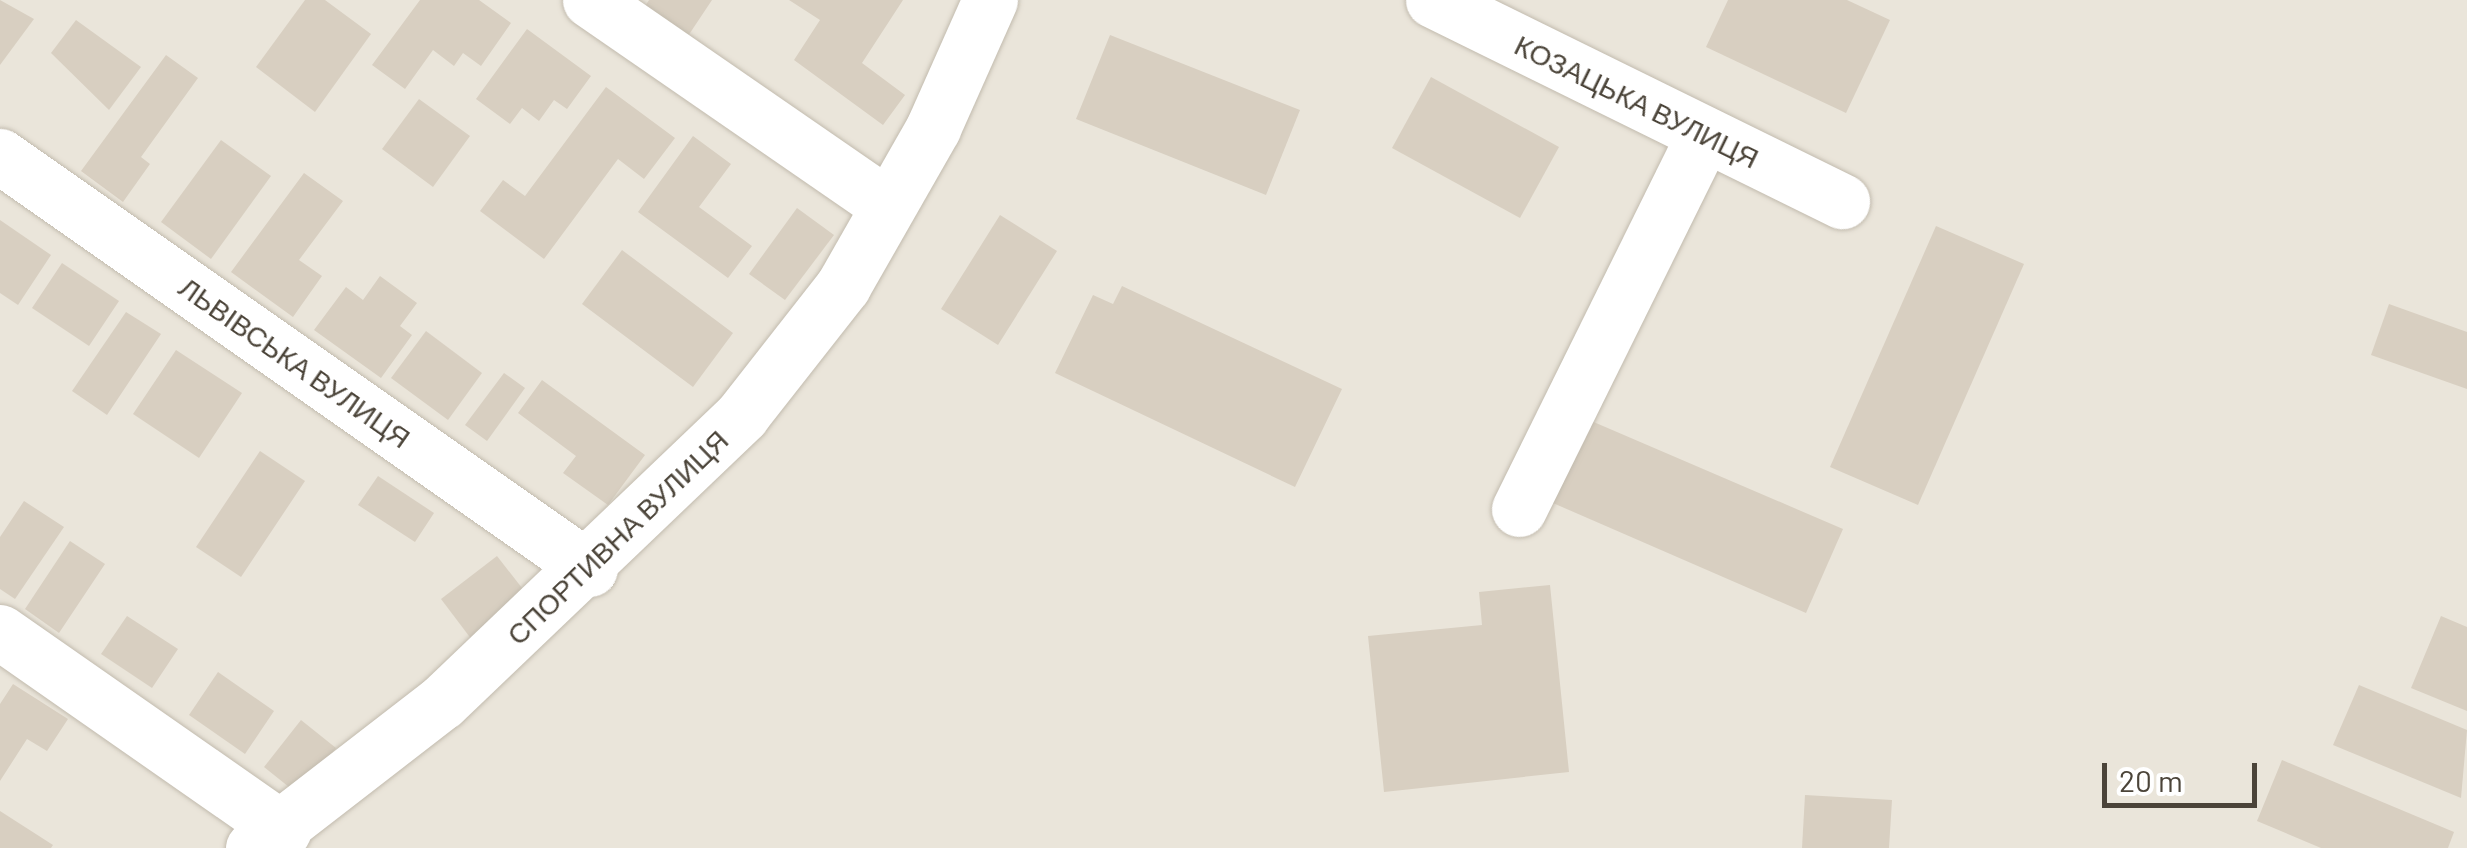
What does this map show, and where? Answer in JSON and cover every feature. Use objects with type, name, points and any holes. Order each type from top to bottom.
[{"type":"street","points":[[590,0],[887,205]]},
{"type":"street","name":"СПОРТИВНА ВУЛИЦЯ","points":[[269,839],[363,771],[590,568],[687,476],[804,340],[887,205],[990,0]]},
{"type":"street","name":"КОЗАЦЬКА ВУЛИЦЯ","points":[[1433,0],[1842,200]]},
{"type":"street","points":[[1519,509],[1704,134]]},
{"type":"street","name":"ЛЬВІВСЬКА ВУЛИЦЯ","points":[[0,156],[590,568]]},
{"type":"street","points":[[0,632],[269,839]]},
{"type":"shaded area","points":[[0,0],[2467,0],[2467,848],[0,848]]},
{"type":"building","points":[[0,0],[34,19],[0,65]]},
{"type":"building","points":[[305,0],[325,0],[371,34],[315,112],[256,67]]},
{"type":"building","points":[[420,0],[479,0],[511,23],[481,66],[463,53],[454,66],[433,50],[405,89],[372,65]]},
{"type":"building","points":[[649,0],[712,0],[688,36],[644,8]]},
{"type":"building","points":[[789,0],[903,0],[862,63],[905,95],[883,125],[794,60],[820,20]]},
{"type":"building","points":[[1728,0],[1847,0],[1890,20],[1846,113],[1706,47]]},
{"type":"building","points":[[76,20],[141,67],[109,110],[51,53]]},
{"type":"building","points":[[527,29],[591,76],[567,109],[554,100],[539,121],[522,108],[510,124],[476,99]]},
{"type":"building","points":[[1110,35],[1300,110],[1266,195],[1076,119]]},
{"type":"building","points":[[166,55],[198,78],[141,157],[150,164],[123,202],[81,171]]},
{"type":"building","points":[[1431,77],[1559,147],[1520,218],[1392,148]]},
{"type":"building","points":[[606,87],[675,138],[644,179],[618,159],[544,259],[480,211],[503,180],[525,196]]},
{"type":"building","points":[[419,99],[470,136],[433,187],[382,149]]},
{"type":"building","points":[[693,136],[731,164],[699,207],[752,246],[728,278],[638,212]]},
{"type":"building","points":[[221,140],[271,176],[211,259],[161,222]]},
{"type":"building","points":[[304,173],[343,201],[299,260],[322,276],[293,317],[231,272]]},
{"type":"building","points":[[797,208],[834,235],[785,300],[749,274]]},
{"type":"building","points":[[1000,215],[1057,251],[998,345],[941,309]]},
{"type":"building","points":[[0,220],[51,255],[18,305],[0,293]]},
{"type":"building","points":[[1936,226],[2024,264],[1918,505],[1830,467]]},
{"type":"building","points":[[622,250],[733,333],[693,387],[582,304]]},
{"type":"building","points":[[62,263],[119,301],[89,346],[32,308]]},
{"type":"building","points":[[380,276],[417,303],[400,326],[412,335],[381,378],[314,330],[346,287],[363,300]]},
{"type":"building","points":[[1122,286],[1342,389],[1295,487],[1055,373],[1093,295],[1113,304]]},
{"type":"building","points":[[2389,304],[2467,332],[2467,389],[2371,355]]},
{"type":"building","points":[[126,312],[161,334],[107,415],[72,391]]},
{"type":"building","points":[[426,331],[482,373],[448,420],[391,378]]},
{"type":"building","points":[[176,350],[242,393],[199,458],[133,414]]},
{"type":"building","points":[[504,373],[525,388],[487,441],[465,425]]},
{"type":"building","points":[[542,380],[645,455],[608,505],[563,473],[576,456],[518,413]]},
{"type":"building","points":[[1582,417],[1843,529],[1806,613],[1546,500]]},
{"type":"building","points":[[260,451],[305,481],[241,577],[196,547]]},
{"type":"building","points":[[378,476],[434,513],[415,542],[358,505]]},
{"type":"building","points":[[24,501],[64,527],[15,599],[0,589],[0,537]]},
{"type":"building","points":[[70,541],[105,564],[59,633],[25,609]]},
{"type":"building","points":[[497,556],[529,597],[472,640],[441,599]]},
{"type":"building","points":[[1550,585],[1569,772],[1384,792],[1368,636],[1482,625],[1479,592]]},
{"type":"building","points":[[127,616],[178,649],[152,688],[101,654]]},
{"type":"building","points":[[2441,616],[2467,627],[2467,711],[2411,688]]},
{"type":"building","points":[[218,672],[274,711],[245,754],[189,715]]},
{"type":"building","points":[[13,684],[68,719],[47,751],[27,739],[0,781],[0,704]]},
{"type":"building","points":[[2359,685],[2467,730],[2461,798],[2333,745]]},
{"type":"building","points":[[301,720],[336,748],[299,795],[264,767]]},
{"type":"building","points":[[2282,760],[2454,832],[2448,848],[2321,848],[2257,821]]},
{"type":"building","points":[[1805,795],[1892,800],[1889,848],[1802,848]]},
{"type":"building","points":[[0,811],[53,845],[51,848],[0,848]]}]
